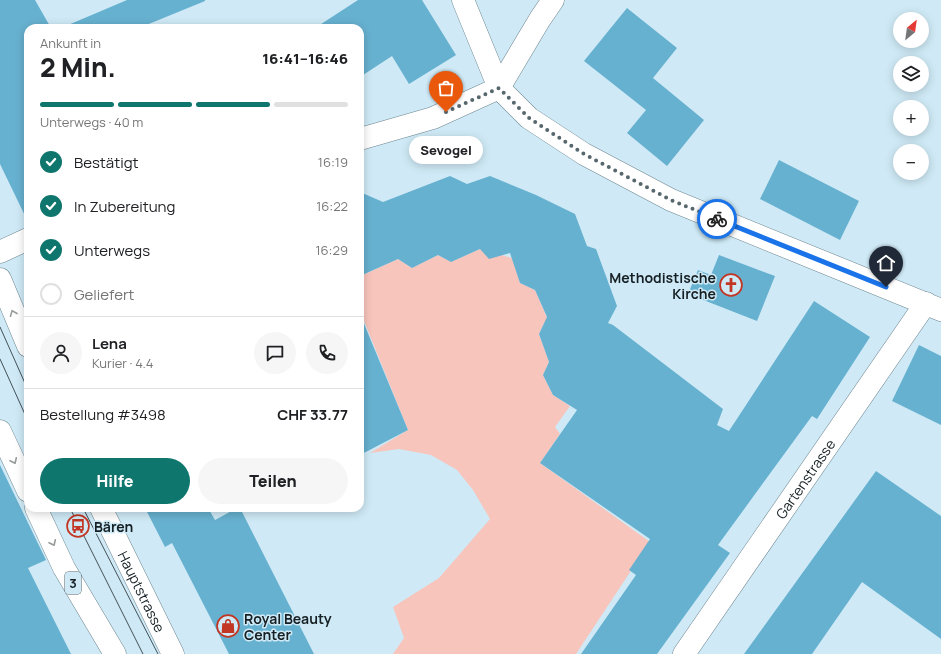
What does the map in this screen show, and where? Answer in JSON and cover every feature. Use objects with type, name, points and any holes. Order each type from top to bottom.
[{"type":"street","points":[[464,0],[499,88],[529,118],[584,154],[671,200],[933,307]]},
{"type":"street","points":[[364,138],[433,118],[499,88],[553,0]]},
{"type":"street","points":[[0,252],[24,242]]},
{"type":"street","points":[[0,279],[24,336]]},
{"type":"street","name":"Gartenstrasse","points":[[684,654],[933,307]]},
{"type":"street","points":[[0,431],[24,482]]},
{"type":"street","name":"3","points":[[38,512],[64,568],[115,654]]},
{"type":"street","name":"Hauptstrasse","points":[[103,512],[173,654]]},
{"type":"shaded area","points":[[480,249],[512,258],[520,283],[535,290],[548,320],[544,323],[539,334],[549,362],[543,375],[553,395],[570,406],[555,427],[560,434],[540,463],[650,542],[576,654],[393,654],[404,638],[393,607],[439,578],[490,519],[473,490],[457,470],[431,455],[399,449],[370,453],[408,430],[364,321],[364,272],[365,274],[398,259],[412,268],[438,255],[451,262]]},
{"type":"building","points":[[0,0],[35,0],[49,24],[24,24],[24,214],[0,164]]},
{"type":"building","points":[[127,0],[205,0],[149,24],[70,24]]},
{"type":"building","points":[[358,0],[422,0],[456,55],[409,84],[392,56],[364,74],[364,24],[321,24]]},
{"type":"building","points":[[627,8],[677,48],[653,78],[704,120],[667,166],[627,133],[646,110],[584,61]]},
{"type":"building","points":[[779,160],[859,201],[840,240],[760,199]]},
{"type":"building","points":[[450,176],[467,184],[490,176],[536,195],[575,214],[587,246],[596,249],[617,306],[608,323],[613,325],[723,409],[717,425],[729,431],[814,301],[870,337],[817,419],[812,416],[718,545],[730,553],[657,654],[581,654],[636,575],[629,570],[650,539],[540,463],[577,410],[553,395],[543,375],[549,362],[539,334],[547,317],[535,290],[520,283],[510,253],[489,259],[480,249],[451,262],[438,255],[412,268],[398,259],[364,274],[364,194],[383,202]]},
{"type":"building","name":"Methodistische Kirche","points":[[719,255],[775,276],[757,321],[688,294],[698,270],[711,275]]},
{"type":"building","points":[[364,324],[408,430],[364,453]]},
{"type":"building","points":[[919,345],[941,356],[941,425],[892,401]]},
{"type":"building","points":[[0,465],[46,560],[28,568],[71,654],[0,654]]},
{"type":"building","points":[[876,471],[941,516],[941,639],[862,582],[812,654],[744,654]]},
{"type":"building","points":[[147,512],[210,512],[215,520],[230,512],[242,512],[314,654],[229,654],[172,543],[165,547]]},
{"type":"tram line","points":[[0,327],[24,381]]},
{"type":"tram line","points":[[0,359],[24,412]]},
{"type":"tram line","points":[[72,512],[143,654]]},
{"type":"tram line","points":[[85,512],[158,654]]},
{"type":"way so far","points":[[446,112],[499,88],[529,118],[584,154],[671,200],[717,219]]},
{"type":"place","name":"Sevogel","points":[[446,112]]},
{"type":"place","name":"Methodistische Kirche","points":[[731,285]]},
{"type":"place","name":"Bären","points":[[78,526]]},
{"type":"place","name":"Royal Beauty Center","points":[[228,626]]},
{"type":"route","points":[[717,219],[886,287]]}]
